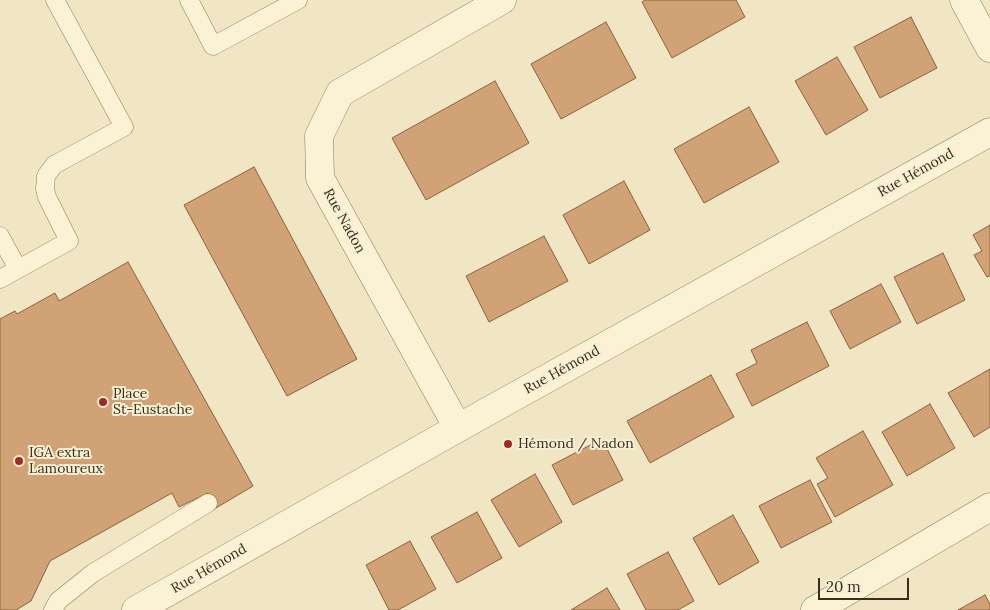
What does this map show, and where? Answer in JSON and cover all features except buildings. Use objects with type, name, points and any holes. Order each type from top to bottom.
[{"type":"street","name":"Rue Nadon","points":[[458,428],[320,178],[319,136],[340,93],[502,0]]},
{"type":"street","points":[[964,0],[990,48]]},
{"type":"street","name":"Rue Hémond","points":[[136,610],[458,428],[990,132]]},
{"type":"street","points":[[815,610],[990,507]]},
{"type":"lane","points":[[0,279],[70,241],[45,189],[46,176],[54,165],[124,127],[54,0]]},
{"type":"lane","points":[[189,0],[213,46],[298,0]]},
{"type":"lane","points":[[0,236],[18,269]]},
{"type":"lane","points":[[53,610],[58,601],[93,574],[208,503]]},
{"type":"place","name":"Place St-Eustache","points":[[103,402]]},
{"type":"place","name":"Hémond / Nadon","points":[[508,444]]},
{"type":"place","name":"IGA extra Lamoureux","points":[[19,461]]}]
